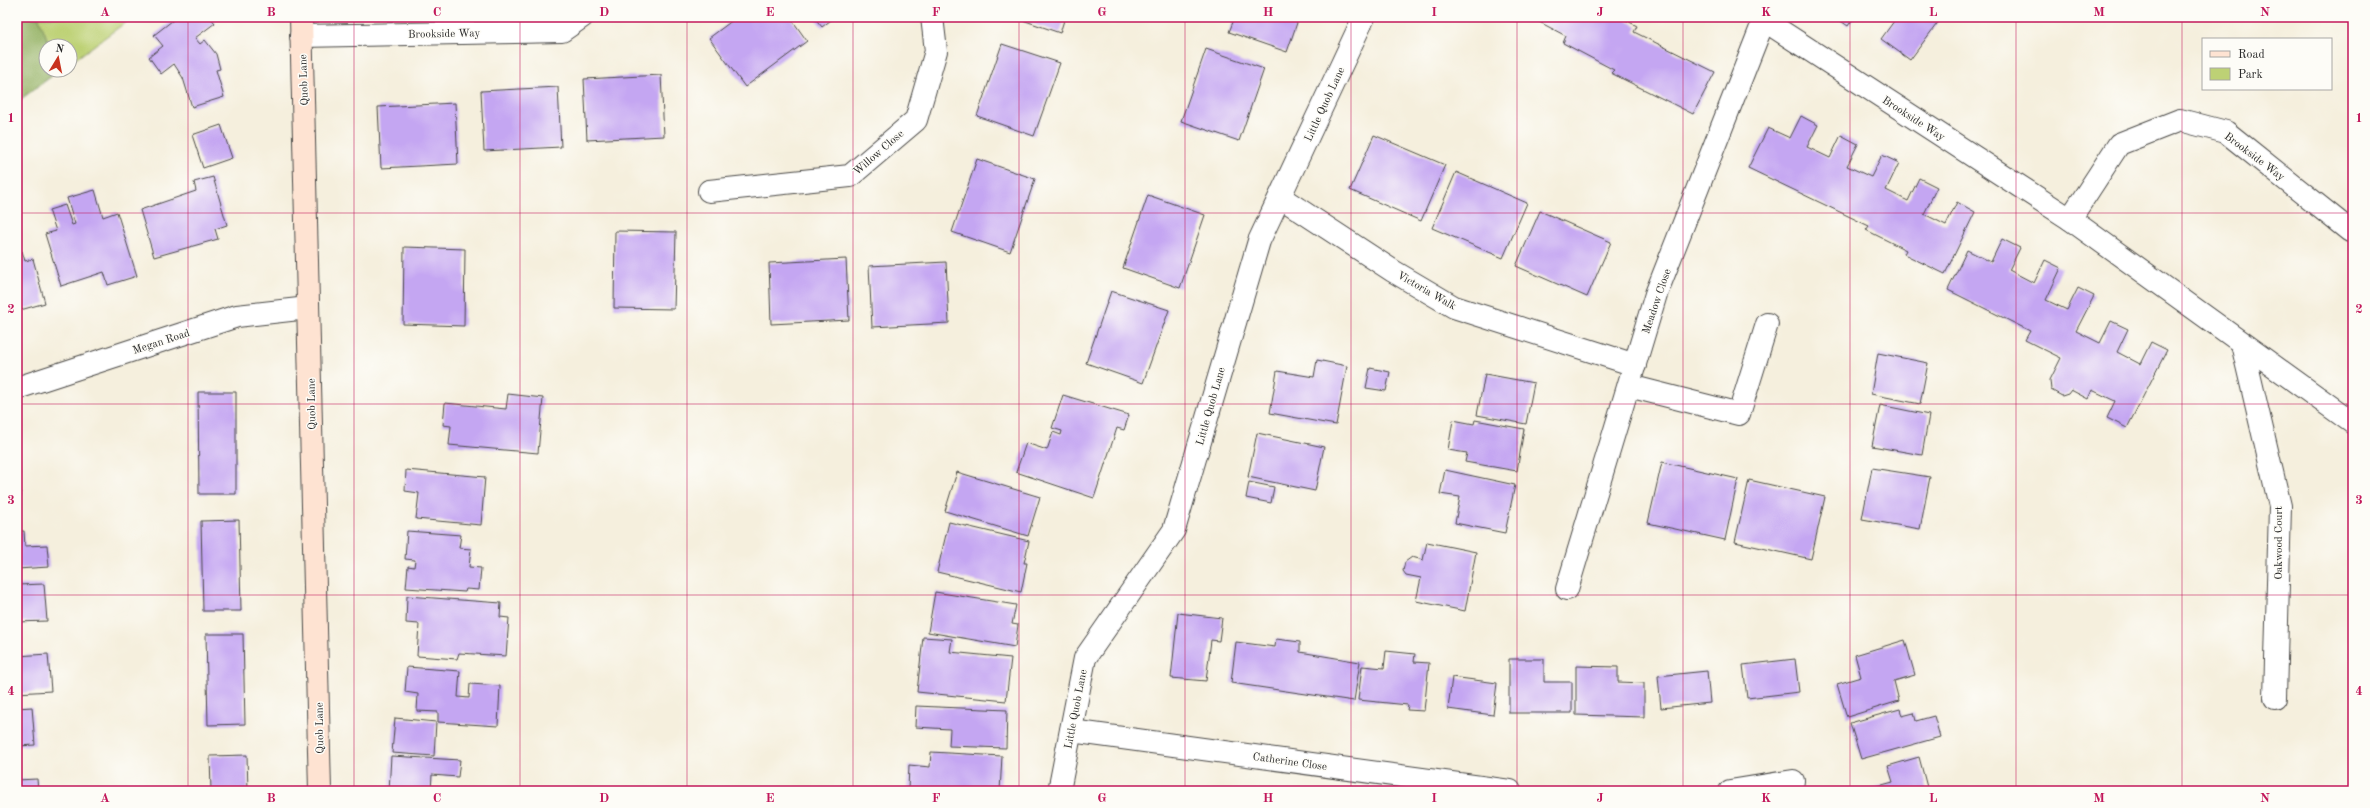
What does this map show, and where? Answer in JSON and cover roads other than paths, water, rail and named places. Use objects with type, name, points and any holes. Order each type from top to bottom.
[{"type":"street","name":"Brookside Way","points":[[301,26],[562,31],[582,17]]},
{"type":"street","name":"Willow Close","points":[[709,191],[850,176],[916,120],[936,51],[932,17]]},
{"type":"street","name":"Little Quob Lane","points":[[1059,791],[1085,658],[1174,530],[1258,241],[1280,198],[1364,17]]},
{"type":"street","name":"Brookside Way","points":[[1761,19],[2070,219],[2353,423]]},
{"type":"street","name":"Meadow Close","points":[[1567,589],[1656,294],[1761,19]]},
{"type":"street","name":"Quob Lane","points":[[301,26],[320,791]]},
{"type":"street","name":"Brookside Way","points":[[2070,219],[2119,144],[2180,120],[2226,132],[2350,231]]},
{"type":"street","name":"Victoria Walk","points":[[1280,198],[1393,271],[1454,307],[1635,365]]},
{"type":"street","name":"Megan Road","points":[[17,388],[237,316],[308,308]]},
{"type":"street","points":[[1629,386],[1739,414],[1767,324]]},
{"type":"street","name":"Oakwood Court","points":[[2242,344],[2280,506],[2276,698]]},
{"type":"street","name":"Catherine Close","points":[[1071,731],[1510,791]]},
{"type":"street","points":[[1730,791],[1793,781]]}]
